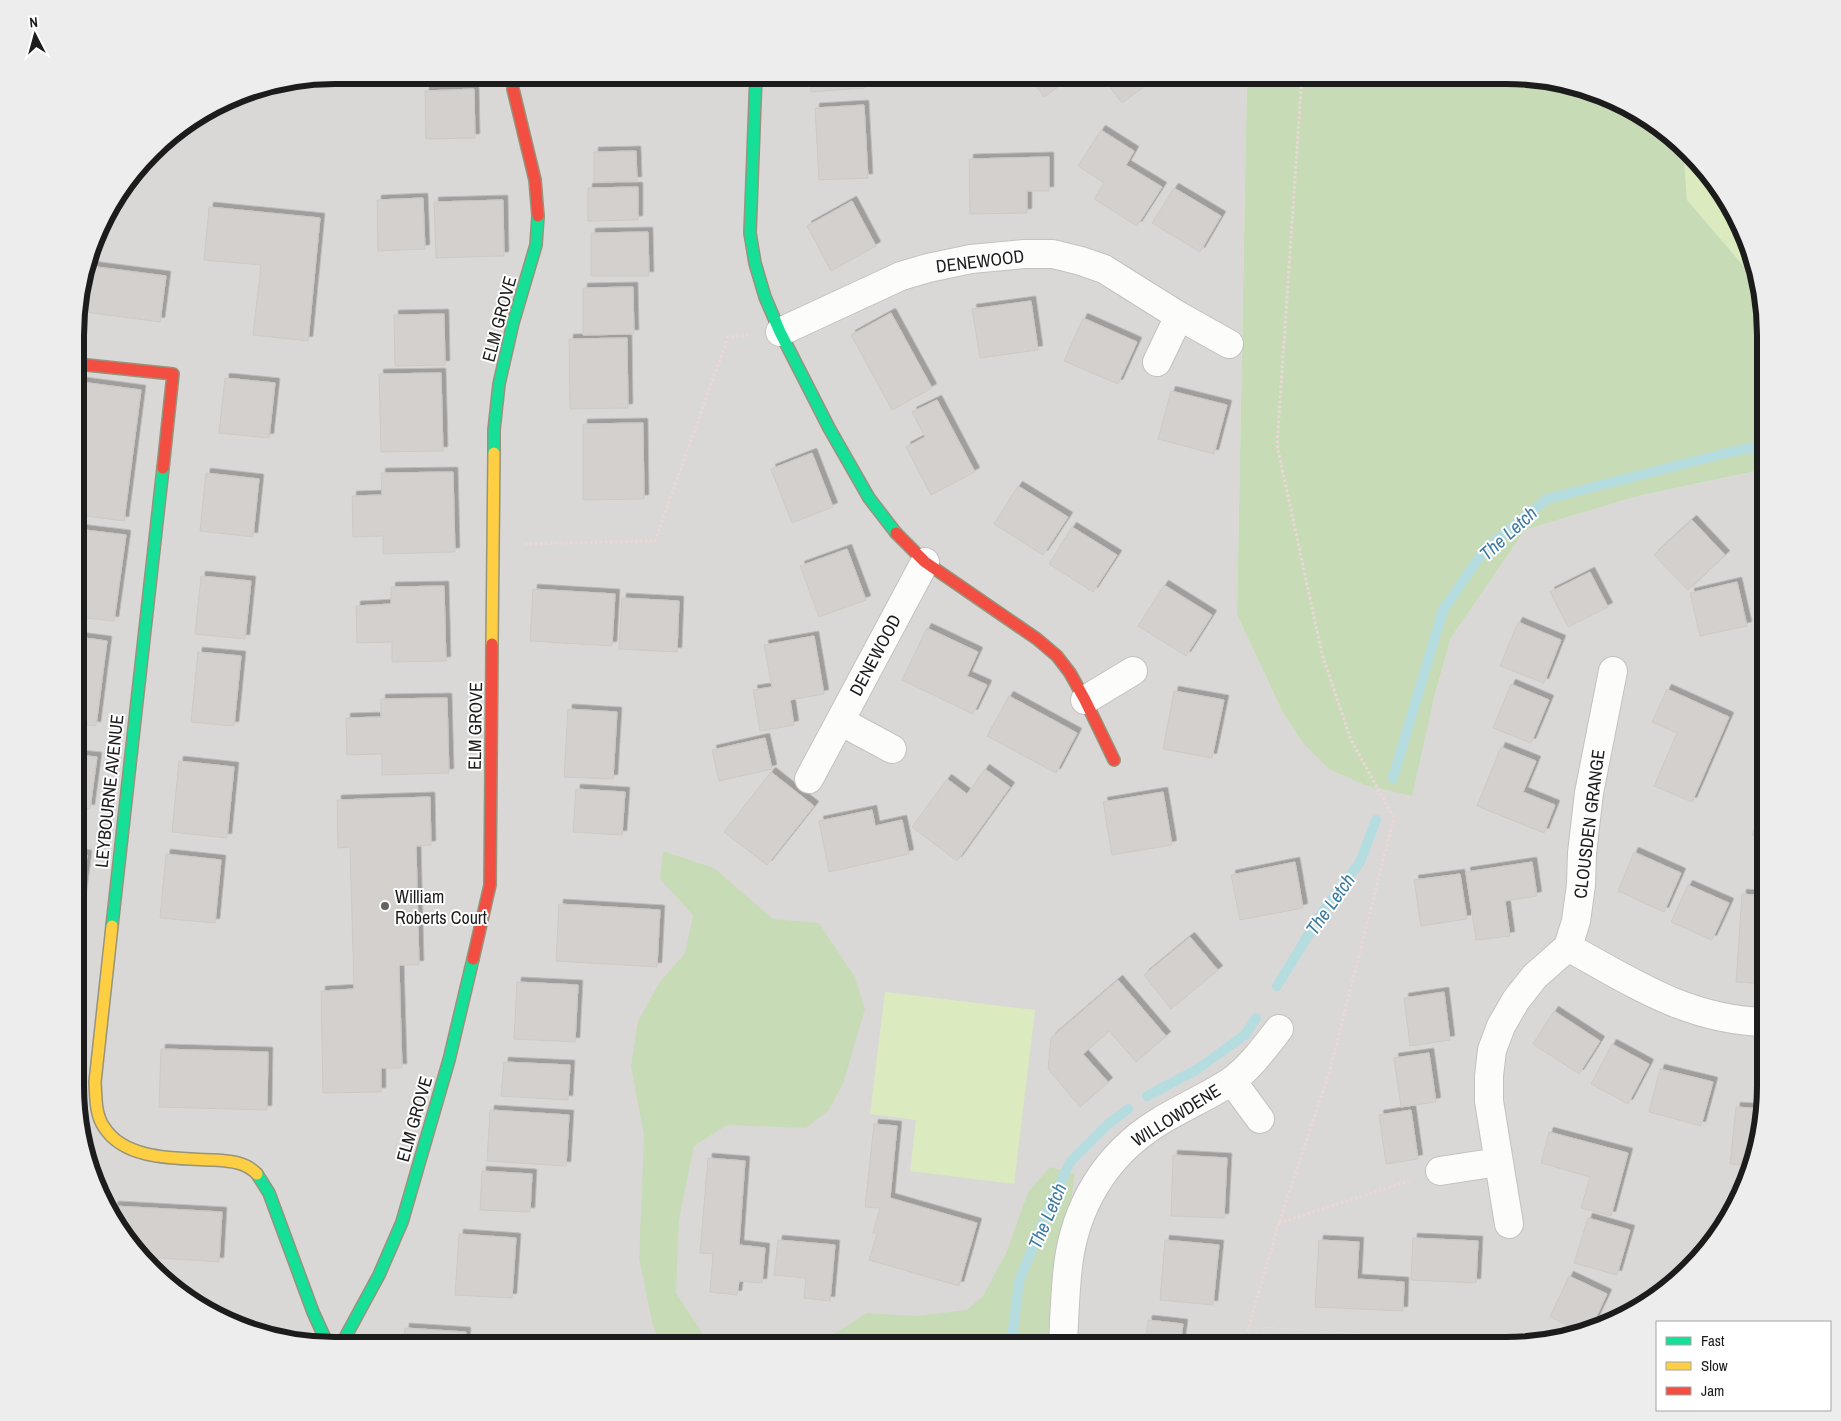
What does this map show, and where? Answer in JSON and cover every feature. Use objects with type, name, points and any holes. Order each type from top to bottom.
[{"type":"street","points":[[756,84],[750,233],[755,263],[765,297],[780,332],[829,428],[869,498],[893,530],[925,562],[1037,639],[1057,656],[1070,673],[1085,700],[1114,760]]},
{"type":"street","name":"ELM GROVE","points":[[346,1337],[379,1275],[402,1222],[449,1060],[490,885],[494,430],[499,384],[513,323],[536,245],[538,213],[535,180],[512,88]]},
{"type":"street","name":"DENEWOOD","points":[[780,332],[901,276],[928,268],[971,260],[1024,254],[1053,254],[1104,269],[1179,316],[1230,344]]},
{"type":"street","points":[[1157,362],[1179,316]]},
{"type":"street","name":"LEYBOURNE AVENUE","points":[[84,365],[173,374],[94,1100],[97,1115],[112,1138],[129,1149],[147,1154],[233,1161],[249,1167],[261,1177],[270,1193],[313,1312],[324,1337]]},
{"type":"street","name":"DENEWOOD","points":[[808,779],[925,562]]},
{"type":"street","points":[[1085,700],[1134,670]]},
{"type":"street","name":"CLOUSDEN GRANGE","points":[[1568,947],[1579,903],[1589,792],[1613,671]]},
{"type":"street","points":[[840,721],[892,749]]},
{"type":"street","points":[[1509,1224],[1490,1101],[1489,1076],[1492,1050],[1501,1026],[1516,1000],[1535,976],[1568,947],[1658,996],[1691,1010],[1721,1018],[1757,1021]]},
{"type":"street","name":"WILLOWDENE","points":[[1064,1337],[1068,1265],[1073,1239],[1081,1212],[1093,1188],[1112,1160],[1134,1138],[1158,1122],[1232,1081],[1258,1056],[1279,1029]]},
{"type":"street","name":"WILLOWDENE","points":[[1232,1081],[1260,1119]]},
{"type":"street","points":[[1440,1171],[1498,1162]]},
{"type":"path","points":[[1246,1337],[1278,1223],[1329,1073],[1394,818],[1351,740],[1322,654],[1277,445],[1301,84]]},
{"type":"path","points":[[494,545],[655,541],[728,337],[780,332]]},
{"type":"path","points":[[1278,1223],[1440,1171]]},
{"type":"shaded area","points":[[318,84],[1247,84],[1237,615],[1282,711],[1302,742],[1434,698],[1451,638],[1525,530],[1638,496],[1757,471],[1757,1103],[1749,1151],[1738,1182],[1724,1212],[1684,1264],[1646,1295],[1602,1318],[1571,1329],[1523,1337],[1406,1337],[1264,1327],[1261,1337],[318,1337],[270,1329],[239,1318],[195,1295],[157,1264],[126,1226],[103,1182],[92,1151],[84,1103],[84,318],[92,270],[103,239],[126,195],[157,157],[195,126],[239,103],[270,92]]},
{"type":"shaded area","points":[[1264,1327],[1406,1337],[1261,1337]]},
{"type":"green space","points":[[1247,84],[1523,84],[1539,86],[1587,97],[1632,117],[1684,157],[1687,200],[1750,273],[1757,318],[1757,471],[1638,496],[1525,530],[1451,638],[1434,698],[1412,796],[1365,785],[1329,769],[1302,742],[1282,711],[1237,615]]},
{"type":"green space","points":[[1684,157],[1724,209],[1744,254],[1750,273],[1687,200]]},
{"type":"green space","points":[[663,851],[714,868],[773,919],[819,923],[855,977],[865,1009],[844,1081],[829,1110],[806,1128],[727,1125],[694,1146],[679,1220],[676,1293],[705,1337],[657,1337],[653,1326],[639,1259],[644,1136],[631,1066],[638,1021],[659,983],[685,953],[693,915],[660,879]]},
{"type":"green space","points":[[885,992],[1035,1010],[1014,1184],[910,1171],[916,1120],[870,1114]]},
{"type":"green space","points":[[1050,1167],[1075,1174],[1070,1207],[1054,1261],[1050,1337],[829,1337],[867,1313],[916,1316],[967,1310],[983,1296],[1007,1251],[1028,1192]]},
{"type":"building","points":[[811,84],[865,84],[865,88],[811,92]]},
{"type":"building","points":[[1035,84],[1062,84],[1044,97]]},
{"type":"building","points":[[1108,84],[1148,84],[1122,103]]},
{"type":"building","points":[[474,89],[475,138],[426,139],[425,91]]},
{"type":"building","points":[[864,105],[868,178],[819,180],[815,108]]},
{"type":"building","points":[[1101,130],[1134,151],[1126,165],[1162,187],[1137,226],[1094,199],[1104,183],[1078,166]]},
{"type":"building","points":[[636,151],[637,181],[594,182],[594,152]]},
{"type":"building","points":[[1049,157],[1049,191],[1027,191],[1027,213],[970,214],[969,159]]},
{"type":"building","points":[[638,187],[638,220],[588,221],[588,188]]},
{"type":"building","points":[[1174,188],[1221,216],[1200,252],[1152,223]]},
{"type":"building","points":[[423,198],[425,249],[378,251],[377,200]]},
{"type":"building","points":[[503,200],[504,256],[436,258],[434,202]]},
{"type":"building","points":[[852,201],[876,246],[831,271],[807,226]]},
{"type":"building","points":[[209,207],[320,218],[308,341],[253,335],[261,265],[204,260]]},
{"type":"building","points":[[648,232],[649,276],[591,276],[591,233]]},
{"type":"building","points":[[93,267],[166,276],[160,322],[85,312]]},
{"type":"building","points":[[633,287],[634,334],[583,335],[583,288]]},
{"type":"building","points":[[1031,301],[1038,350],[980,358],[972,309]]},
{"type":"building","points":[[891,313],[932,388],[892,410],[851,335]]},
{"type":"building","points":[[444,314],[445,365],[395,366],[394,315]]},
{"type":"building","points":[[1083,318],[1137,342],[1118,384],[1064,361]]},
{"type":"building","points":[[627,338],[628,408],[570,409],[569,339]]},
{"type":"building","points":[[441,373],[443,451],[381,452],[379,374]]},
{"type":"building","points":[[225,378],[275,383],[269,438],[219,433]]},
{"type":"building","points":[[84,382],[141,390],[124,521],[84,516]]},
{"type":"building","points":[[1171,391],[1227,405],[1214,454],[1158,439]]},
{"type":"building","points":[[937,400],[975,472],[931,495],[906,447],[925,437],[912,412]]},
{"type":"building","points":[[643,423],[644,499],[583,500],[583,424]]},
{"type":"building","points":[[812,453],[833,507],[792,523],[771,469]]},
{"type":"building","points":[[453,472],[455,552],[383,554],[383,536],[353,537],[352,496],[382,495],[381,473]]},
{"type":"building","points":[[206,473],[259,479],[253,537],[200,531]]},
{"type":"building","points":[[1018,486],[1068,517],[1043,555],[994,524]]},
{"type":"building","points":[[1692,520],[1725,555],[1688,590],[1654,555]]},
{"type":"building","points":[[1072,527],[1117,555],[1093,592],[1049,564]]},
{"type":"building","points":[[84,530],[126,535],[114,621],[84,618]]},
{"type":"building","points":[[847,549],[866,600],[819,617],[800,566]]},
{"type":"building","points":[[1590,572],[1608,607],[1568,627],[1550,592]]},
{"type":"building","points":[[201,576],[251,581],[245,639],[195,634]]},
{"type":"building","points":[[1737,582],[1747,626],[1700,636],[1690,593]]},
{"type":"building","points":[[1164,585],[1212,615],[1186,656],[1138,626]]},
{"type":"building","points":[[444,586],[446,661],[392,662],[392,642],[357,643],[356,606],[391,604],[391,587]]},
{"type":"building","points":[[533,589],[615,594],[612,646],[530,641]]},
{"type":"building","points":[[622,598],[679,601],[677,652],[619,649]]},
{"type":"building","points":[[1518,622],[1561,640],[1544,683],[1500,666]]},
{"type":"building","points":[[927,628],[978,652],[967,676],[987,685],[973,714],[902,680]]},
{"type":"building","points":[[814,636],[824,694],[790,700],[794,725],[760,731],[753,690],[772,687],[764,645]]},
{"type":"building","points":[[84,638],[107,641],[96,726],[84,725]]},
{"type":"building","points":[[198,652],[241,656],[234,726],[191,722]]},
{"type":"building","points":[[1511,684],[1549,700],[1531,743],[1493,728]]},
{"type":"building","points":[[1667,689],[1729,717],[1692,802],[1654,786],[1677,733],[1652,722]]},
{"type":"building","points":[[1174,691],[1224,700],[1212,758],[1163,749]]},
{"type":"building","points":[[1009,696],[1077,733],[1056,773],[987,736]]},
{"type":"building","points":[[447,698],[449,773],[382,775],[382,754],[347,755],[346,718],[381,717],[381,699]]},
{"type":"building","points":[[568,709],[617,712],[613,779],[564,777]]},
{"type":"building","points":[[765,738],[772,769],[719,781],[712,750]]},
{"type":"building","points":[[1501,747],[1536,761],[1523,792],[1555,805],[1544,833],[1477,806]]},
{"type":"building","points":[[84,756],[97,757],[90,809],[84,808]]},
{"type":"building","points":[[179,761],[234,767],[227,838],[172,832]]},
{"type":"building","points":[[985,769],[1010,787],[957,861],[912,827],[947,779],[967,794]]},
{"type":"building","points":[[771,772],[814,806],[767,865],[724,832]]},
{"type":"building","points":[[576,789],[625,792],[622,835],[573,832]]},
{"type":"building","points":[[1163,792],[1172,845],[1112,855],[1103,802]]},
{"type":"building","name":"William Roberts Court","points":[[430,797],[431,845],[416,846],[419,965],[399,965],[402,1068],[381,1068],[381,1092],[323,1093],[321,991],[354,989],[350,847],[338,848],[337,800]]},
{"type":"building","points":[[872,810],[875,826],[902,820],[909,854],[829,872],[819,821]]},
{"type":"building","points":[[1757,822],[1757,837],[1752,835]]},
{"type":"building","points":[[1634,852],[1681,873],[1664,912],[1618,891]]},
{"type":"building","points":[[84,854],[87,855],[84,878]]},
{"type":"building","points":[[166,854],[221,860],[215,923],[160,918]]},
{"type":"building","points":[[1295,862],[1303,908],[1240,920],[1231,875]]},
{"type":"building","points":[[1532,862],[1537,896],[1505,901],[1510,936],[1476,940],[1466,872]]},
{"type":"building","points":[[1460,874],[1467,919],[1421,926],[1414,880]]},
{"type":"building","points":[[1688,885],[1729,903],[1712,940],[1671,922]]},
{"type":"building","points":[[1742,894],[1757,895],[1757,983],[1736,982]]},
{"type":"building","points":[[559,904],[660,910],[657,967],[556,961]]},
{"type":"building","points":[[1190,937],[1218,970],[1171,1009],[1144,975]]},
{"type":"building","points":[[1118,980],[1166,1036],[1136,1062],[1109,1031],[1083,1054],[1108,1082],[1080,1107],[1048,1069],[1051,1038]]},
{"type":"building","points":[[517,982],[578,985],[575,1042],[514,1039]]},
{"type":"building","points":[[1444,992],[1450,1040],[1410,1046],[1404,998]]},
{"type":"building","points":[[1554,1011],[1600,1041],[1579,1074],[1533,1044]]},
{"type":"building","points":[[1612,1044],[1649,1064],[1628,1104],[1591,1084]]},
{"type":"building","points":[[161,1049],[268,1052],[267,1110],[159,1107]]},
{"type":"building","points":[[1429,1053],[1436,1102],[1401,1107],[1394,1058]]},
{"type":"building","points":[[504,1062],[570,1065],[568,1100],[501,1096]]},
{"type":"building","points":[[1660,1069],[1713,1082],[1701,1126],[1649,1112]]},
{"type":"building","points":[[1736,1107],[1756,1108],[1745,1165],[1730,1164]]},
{"type":"building","points":[[490,1110],[569,1115],[566,1166],[487,1161]]},
{"type":"building","points":[[1411,1110],[1418,1159],[1386,1164],[1379,1115]]},
{"type":"building","points":[[874,1124],[897,1126],[890,1198],[977,1223],[959,1286],[869,1260],[877,1234],[873,1233],[880,1208],[865,1207]]},
{"type":"building","points":[[1549,1132],[1628,1153],[1611,1216],[1581,1208],[1590,1177],[1541,1163]]},
{"type":"building","points":[[1173,1155],[1227,1158],[1224,1218],[1171,1216]]},
{"type":"building","points":[[708,1158],[745,1161],[739,1245],[765,1248],[762,1283],[739,1281],[737,1295],[710,1292],[713,1254],[700,1253]]},
{"type":"building","points":[[482,1171],[532,1174],[530,1212],[480,1210]]},
{"type":"building","points":[[114,1206],[222,1212],[219,1262],[151,1257],[126,1226]]},
{"type":"building","points":[[1588,1218],[1630,1230],[1617,1275],[1574,1263]]},
{"type":"building","points":[[459,1234],[516,1238],[512,1298],[455,1295]]},
{"type":"building","points":[[1413,1238],[1478,1241],[1476,1283],[1411,1280]]},
{"type":"building","points":[[778,1240],[835,1245],[830,1301],[804,1298],[806,1278],[774,1275]]},
{"type":"building","points":[[1165,1240],[1219,1245],[1213,1305],[1160,1300]]},
{"type":"building","points":[[1319,1240],[1359,1242],[1357,1279],[1404,1282],[1403,1311],[1315,1307]]},
{"type":"building","points":[[1569,1276],[1607,1294],[1594,1321],[1574,1328],[1550,1317]]},
{"type":"building","points":[[1148,1320],[1183,1324],[1181,1337],[1146,1337]]},
{"type":"building","points":[[405,1328],[466,1332],[466,1337],[404,1337]]},
{"type":"waterway","name":"The Letch","points":[[1393,778],[1443,610],[1485,549],[1547,499],[1757,447]]},
{"type":"waterway","name":"The Letch","points":[[1277,986],[1323,911],[1360,862],[1376,820]]},
{"type":"waterway","name":"The Letch","points":[[1147,1096],[1196,1070],[1245,1035],[1256,1018]]},
{"type":"waterway","name":"The Letch","points":[[1012,1337],[1019,1281],[1070,1162],[1107,1125],[1128,1109]]},
{"type":"traffic: fast","points":[[756,84],[750,233],[755,263],[765,297],[780,332],[829,428],[869,498],[896,533]]},
{"type":"traffic: fast","points":[[494,453],[494,430],[499,384],[513,323],[536,245],[538,216]]},
{"type":"traffic: fast","points":[[112,926],[163,468]]},
{"type":"traffic: fast","points":[[345,1337],[379,1275],[402,1222],[449,1060],[473,959]]},
{"type":"traffic: fast","points":[[257,1174],[269,1193],[313,1312],[324,1337]]},
{"type":"traffic: slow","points":[[492,644],[494,453]]},
{"type":"traffic: slow","points":[[112,926],[95,1082],[97,1111],[101,1122],[113,1138],[139,1152],[169,1158],[232,1162],[248,1167],[257,1174]]},
{"type":"traffic: jam","points":[[513,89],[535,180],[538,216]]},
{"type":"traffic: jam","points":[[84,365],[173,374],[163,468]]},
{"type":"traffic: jam","points":[[896,533],[925,562],[1037,639],[1057,656],[1070,673],[1085,700],[1114,760]]},
{"type":"traffic: jam","points":[[473,959],[490,885],[492,644]]},
{"type":"place","name":"William Roberts Court","points":[[385,906]]}]
